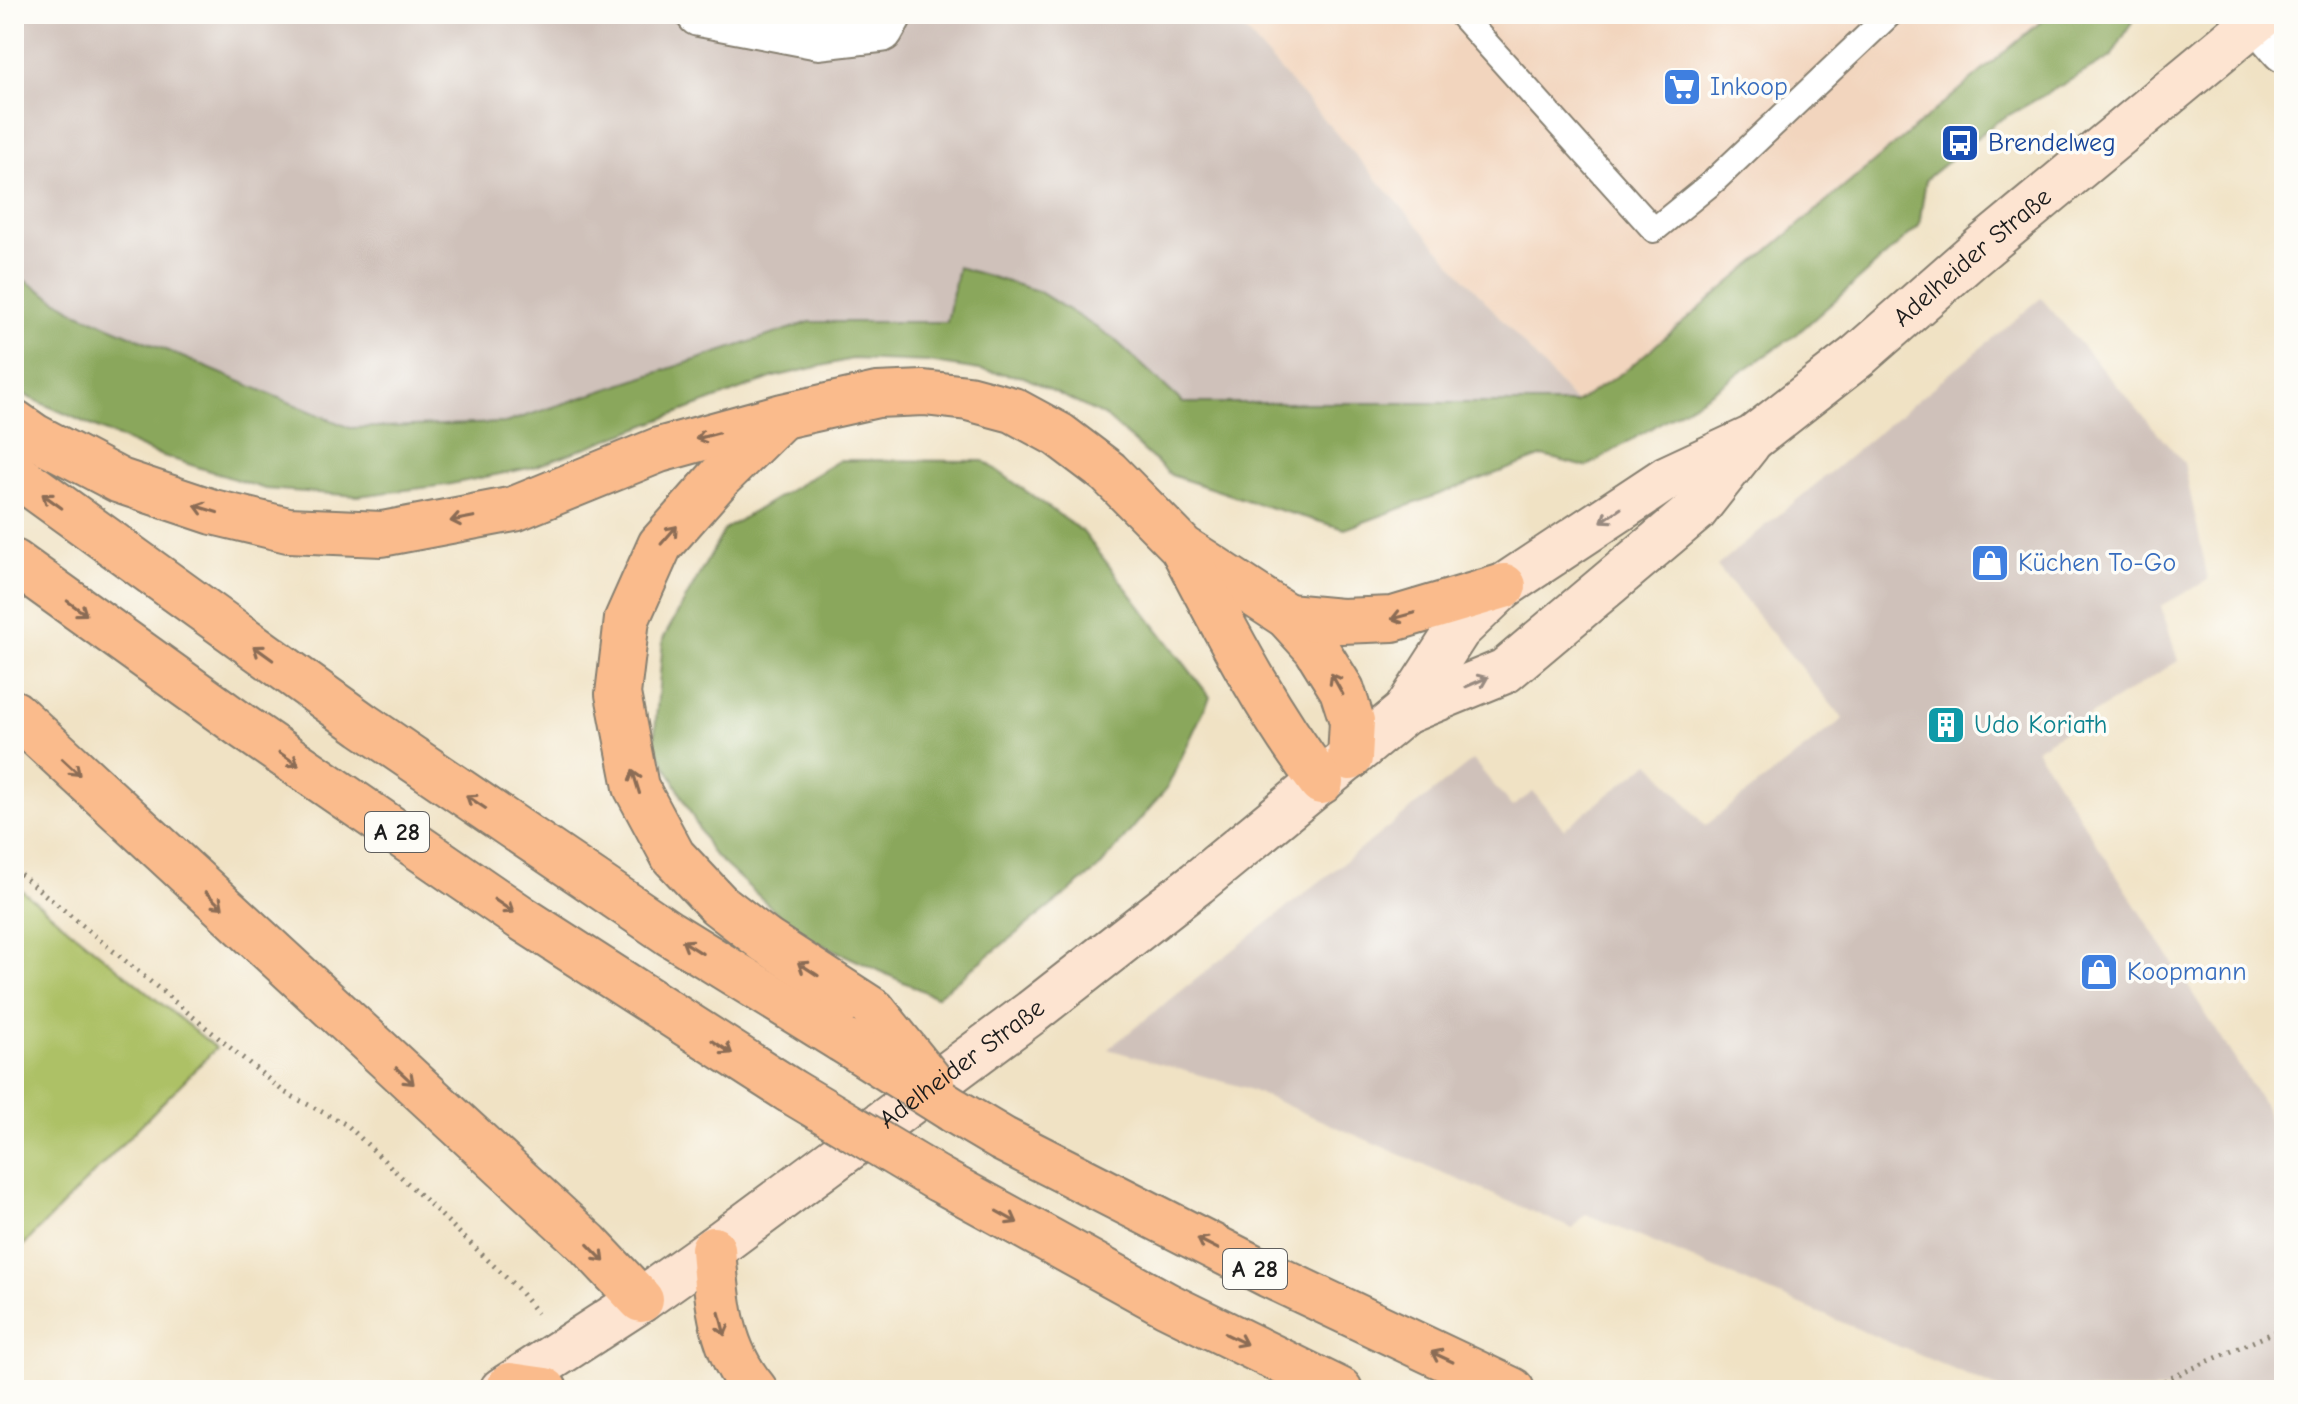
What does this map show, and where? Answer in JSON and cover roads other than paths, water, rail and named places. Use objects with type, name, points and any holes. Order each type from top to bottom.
[{"type":"highway","points":[[14,422],[34,436],[120,481],[213,512],[288,530],[382,534],[514,509],[659,450],[783,416],[877,395],[924,393],[968,398],[1013,410],[1059,435],[1108,472],[1183,548],[1287,616],[1316,648],[1342,690],[1352,721],[1336,770],[1295,748],[1242,662],[1183,548]]},
{"type":"highway","points":[[783,416],[720,477],[660,545],[627,619],[618,694],[636,787],[673,856],[718,904],[766,941],[874,1011],[953,1110]]},
{"type":"highway","name":"A 28","points":[[14,473],[363,725],[669,933],[953,1110],[1002,1139],[1269,1275],[1512,1390]]},
{"type":"highway","name":"A 28","points":[[14,562],[242,726],[523,919],[789,1090],[938,1179],[1167,1305],[1340,1390]]},
{"type":"highway","points":[[1287,616],[1341,621],[1393,619],[1504,586]]},
{"type":"highway","points":[[14,713],[588,1244],[641,1300]]},
{"type":"highway","points":[[713,1249],[718,1307],[728,1347],[755,1390]]},
{"type":"main road","name":"Adelheider Straße","points":[[519,1388],[565,1349],[713,1249],[1032,1012],[1336,770],[1405,712],[1458,630],[1504,586],[1667,478],[1753,438],[1858,356],[1971,257],[2264,24]]},
{"type":"main road","name":"Adelheider Straße","points":[[1405,712],[1505,671],[1695,511],[1753,438]]},
{"type":"street","points":[[699,14],[819,37],[881,30],[890,14]]},
{"type":"lane","points":[[1460,14],[1654,230],[1714,181],[1890,14]]},
{"type":"lane","points":[[1667,478],[1695,511]]},
{"type":"place","name":"Inkoop","points":[[1682,87]]},
{"type":"place","name":"Brendelweg","points":[[1960,143]]},
{"type":"place","name":"Küchen To-Go","points":[[1990,563]]},
{"type":"place","name":"Udo Koriath","points":[[1946,725]]},
{"type":"place","name":"Koopmann","points":[[2099,972]]}]
